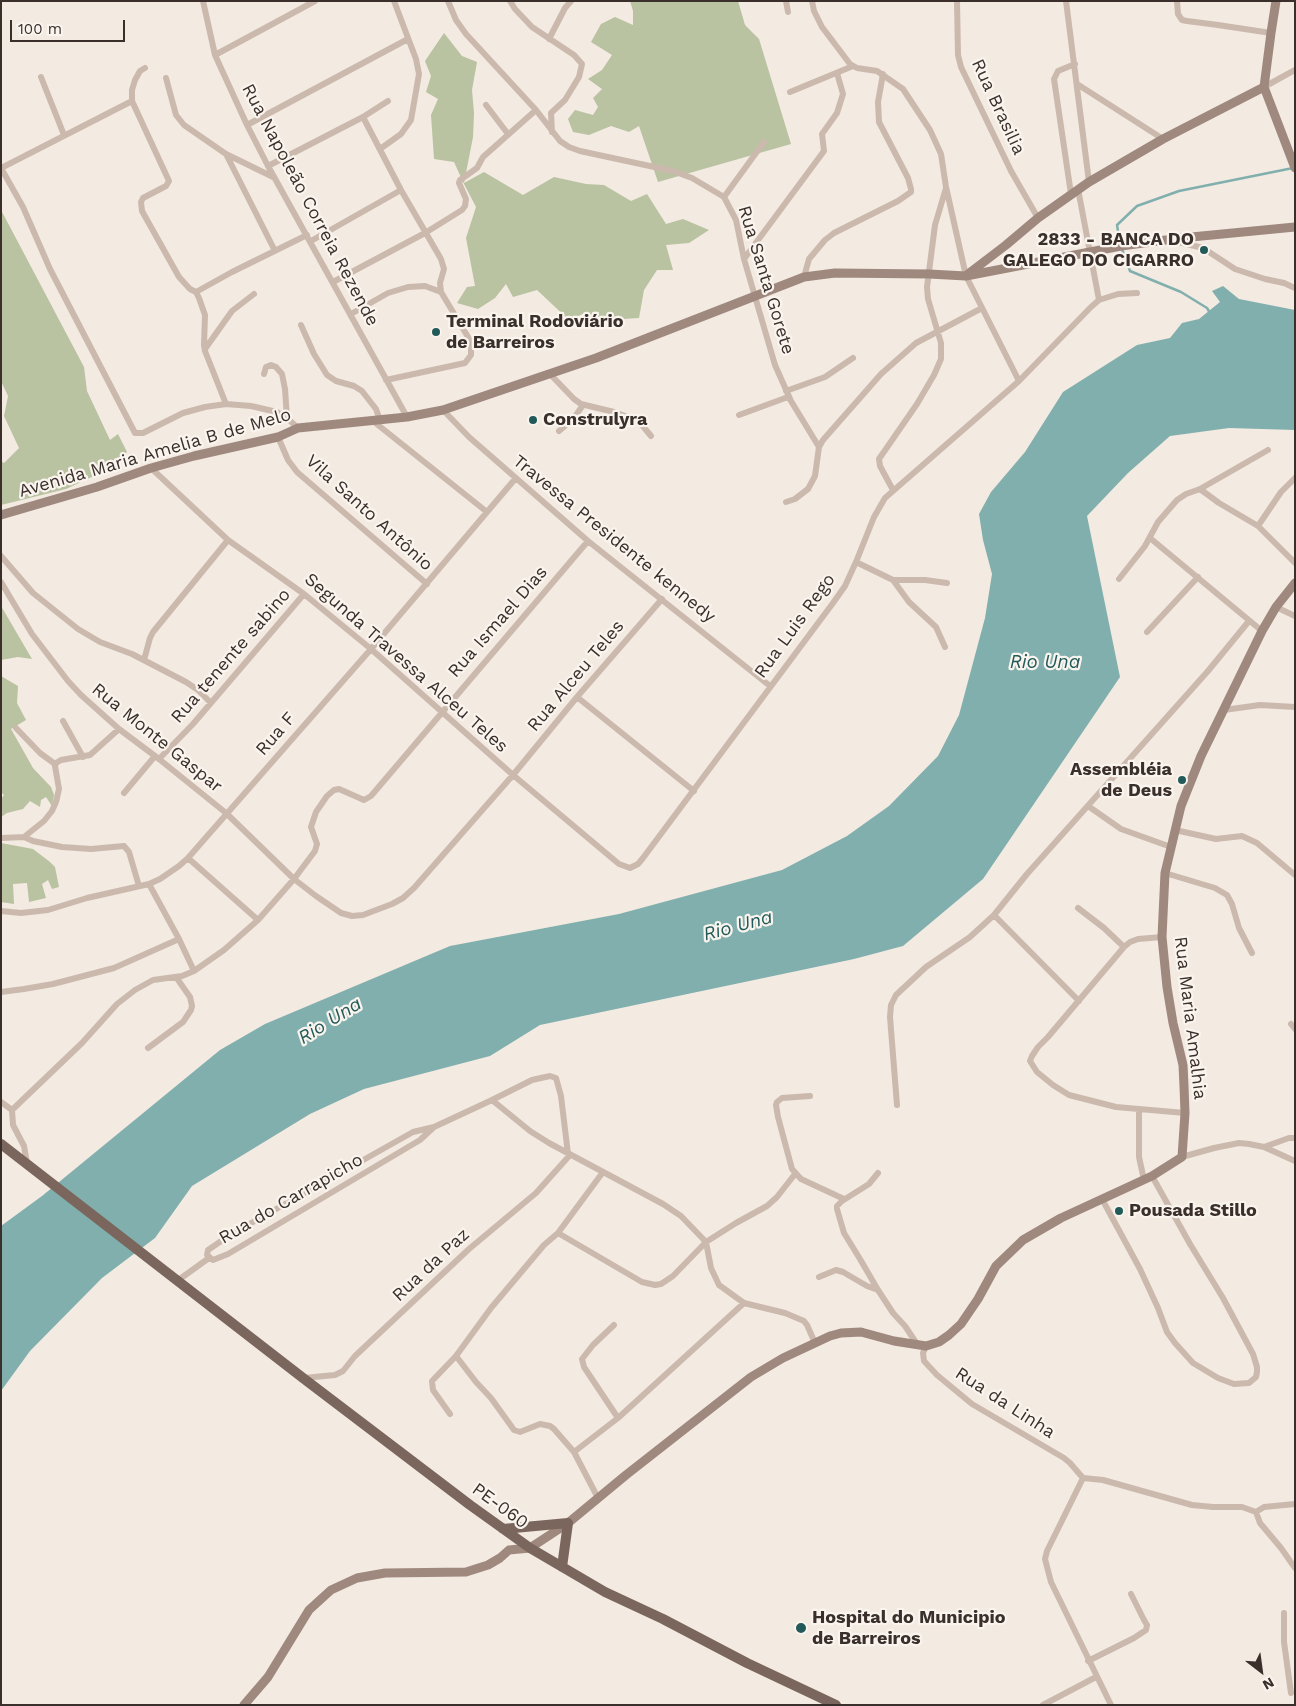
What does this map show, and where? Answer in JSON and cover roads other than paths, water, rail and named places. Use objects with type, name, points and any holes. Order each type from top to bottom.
[{"type":"main road","name":"PE-060","points":[[1,1144],[303,1378],[530,1548],[605,1592],[836,1705]]},
{"type":"main road","points":[[503,1529],[568,1523],[562,1567]]},
{"type":"street","name":"Rua Napoleão Correia Rezende","points":[[203,1],[215,55],[268,166],[407,417]]},
{"type":"street","points":[[215,55],[315,1]]},
{"type":"street","points":[[380,149],[402,134],[411,120],[419,74],[416,59],[394,1]]},
{"type":"street","name":"Rua Santa Gorete","points":[[448,1],[456,20],[470,39],[536,110],[552,133],[569,147],[673,171],[692,178],[724,197],[736,220],[744,259],[766,340],[787,394],[802,422],[819,447]]},
{"type":"street","points":[[510,1],[514,9],[528,24],[578,58],[582,64],[579,78],[565,100],[551,113],[552,133]]},
{"type":"street","points":[[549,39],[565,8],[571,1]]},
{"type":"street","points":[[786,1],[788,12]]},
{"type":"street","points":[[812,1],[814,11],[822,27],[846,60],[853,66],[883,74],[903,89],[930,130],[941,154],[946,186],[966,276],[1019,381]]},
{"type":"street","name":"Rua Brasilia","points":[[957,1],[958,55],[961,67],[1014,176],[1038,218]]},
{"type":"street","points":[[1066,1],[1089,182]]},
{"type":"street","points":[[1177,1],[1178,14],[1182,20],[1187,22],[1218,24],[1270,33]]},
{"type":"street","points":[[1276,1],[1270,33],[1264,87],[1295,168]]},
{"type":"street","points":[[248,125],[408,39]]},
{"type":"street","points":[[1075,64],[1060,70],[1056,73],[1054,79],[1075,191],[1091,252],[1099,300],[1118,294],[1138,293]]},
{"type":"street","points":[[790,92],[853,66]]},
{"type":"street","points":[[145,68],[140,71],[135,80],[132,90],[132,101],[169,181],[166,186],[143,198],[141,202],[142,211],[180,277],[190,289],[196,292],[205,315],[205,349],[226,404]]},
{"type":"street","points":[[966,276],[1038,218],[1089,182],[1164,139],[1295,70]]},
{"type":"street","points":[[744,259],[824,151],[822,134],[837,113],[843,94],[837,73]]},
{"type":"street","points":[[804,278],[809,259],[825,240],[834,233],[898,201],[911,192],[908,178],[899,158],[882,131],[878,116],[879,90],[883,74]]},
{"type":"street","points":[[41,77],[64,135]]},
{"type":"street","points":[[166,78],[174,109],[180,121],[226,154],[274,177]]},
{"type":"street","points":[[1077,84],[1164,139]]},
{"type":"street","points":[[132,101],[1,168],[23,207],[50,269],[75,315],[132,431],[137,434],[143,433],[183,413],[226,404],[262,408],[277,412],[298,428]]},
{"type":"street","points":[[268,166],[363,117],[388,101]]},
{"type":"street","points":[[486,105],[508,134]]},
{"type":"street","points":[[333,282],[459,213],[464,208],[466,199],[459,181],[477,168],[483,157],[536,110]]},
{"type":"street","points":[[363,117],[443,265],[444,272],[440,283],[441,292],[471,342],[472,350],[469,358],[460,365],[386,380]]},
{"type":"street","points":[[724,197],[764,142]]},
{"type":"street","points":[[226,154],[275,251]]},
{"type":"street","points":[[893,490],[880,466],[879,459],[938,367],[941,352],[938,331],[928,299],[927,286],[935,225],[946,186]]},
{"type":"street","points":[[196,292],[275,251],[309,238],[401,190]]},
{"type":"street","name":"Avenida Maria Amelia B de Melo","points":[[1,515],[151,468],[278,437],[298,428],[407,417],[443,410],[596,358],[804,278],[835,273],[966,276],[1165,239],[1295,227]]},
{"type":"street","points":[[1165,239],[1202,248],[1235,269],[1295,288]]},
{"type":"street","points":[[351,314],[388,293],[408,286],[425,286],[441,292]]},
{"type":"street","points":[[205,349],[232,311],[254,294]]},
{"type":"street","name":"Rua Luis Rego","points":[[643,858],[845,586],[874,517],[885,498],[1019,381],[1099,300]]},
{"type":"street","points":[[786,502],[795,499],[808,489],[816,470],[819,447],[881,374],[911,347],[982,308]]},
{"type":"street","points":[[301,325],[314,354],[327,374],[336,381],[362,390],[376,410],[376,420],[487,512]]},
{"type":"street","points":[[739,415],[825,377],[853,358]]},
{"type":"street","points":[[264,374],[266,367],[271,365],[276,367],[282,374],[287,418]]},
{"type":"street","points":[[550,374],[574,399],[583,405],[628,417],[640,424],[651,436]]},
{"type":"street","points":[[559,430],[574,418],[583,405]]},
{"type":"street","name":"Travessa Presidente kennedy","points":[[443,410],[468,437],[588,541],[770,686]]},
{"type":"street","name":"Vila Santo Antônio","points":[[278,437],[288,460],[297,472],[427,584]]},
{"type":"street","points":[[1119,579],[1140,553],[1158,522],[1178,500],[1268,450]]},
{"type":"street","name":"Segunda Travessa Alceu Teles","points":[[151,468],[228,540],[304,594],[371,649],[513,775],[621,866],[632,868],[643,858]]},
{"type":"street","points":[[1258,526],[1276,499],[1295,478]]},
{"type":"street","name":"Rua F","points":[[1,911],[22,913],[48,910],[87,898],[149,884],[160,879],[188,858],[371,649],[515,479]]},
{"type":"street","points":[[1200,489],[1219,503],[1258,526],[1295,563]]},
{"type":"street","points":[[1150,538],[1262,632]]},
{"type":"street","points":[[144,660],[153,632],[228,540]]},
{"type":"street","name":"Rua Ismael Dias","points":[[294,879],[316,848],[316,841],[311,827],[316,812],[327,796],[334,790],[339,789],[360,799],[368,799],[588,541]]},
{"type":"street","name":"Rua tenente sabino","points":[[1,556],[33,593],[78,629],[100,642],[124,650],[186,682],[198,690],[211,703]]},
{"type":"street","points":[[856,562],[893,580],[925,580],[947,583]]},
{"type":"street","points":[[1147,632],[1198,577]]},
{"type":"street","points":[[893,580],[909,602],[936,627],[946,647]]},
{"type":"street","name":"Rua Monte Gaspar","points":[[1,582],[32,634],[68,681],[119,729],[157,757],[226,814],[294,879],[346,915],[363,915],[392,904]]},
{"type":"street","name":"Rua Maria Amalhia","points":[[1182,1157],[1186,1113],[1183,1065],[1170,1005],[1162,938],[1164,873],[1181,806],[1201,756],[1262,632],[1276,607],[1295,583]]},
{"type":"street","name":"Rua tenente sabino","points":[[124,792],[211,703],[304,594]]},
{"type":"street","name":"Rua Alceu Teles","points":[[392,904],[403,898],[414,888],[513,775],[577,697],[662,599]]},
{"type":"street","points":[[1276,607],[1295,616]]},
{"type":"street","points":[[897,1105],[890,1017],[892,1000],[913,978],[970,937],[994,915],[1208,671],[1249,621]]},
{"type":"street","points":[[577,697],[694,791]]},
{"type":"street","points":[[1224,710],[1260,705],[1295,707]]},
{"type":"street","points":[[63,721],[83,757]]},
{"type":"street","points":[[1,838],[24,837],[44,821],[52,811],[59,789],[55,764],[40,753],[16,728]]},
{"type":"street","points":[[55,764],[61,760],[83,757],[94,753],[119,729]]},
{"type":"street","points":[[1088,806],[1122,829],[1171,847]]},
{"type":"street","points":[[1174,830],[1216,839],[1242,836],[1257,842],[1295,875]]},
{"type":"street","points":[[24,837],[32,842],[62,847],[91,849],[124,846],[129,852],[139,886]]},
{"type":"street","points":[[188,858],[258,920]]},
{"type":"street","points":[[1164,873],[1215,888],[1227,895],[1231,899],[1239,928],[1252,953]]},
{"type":"street","points":[[12,1110],[82,1043],[117,1004],[135,990],[153,980],[176,977],[194,971],[224,950],[258,920],[294,879]]},
{"type":"street","points":[[149,884],[194,971]]},
{"type":"street","points":[[1078,908],[1097,922],[1124,947]]},
{"type":"street","points":[[994,915],[1079,1001]]},
{"type":"street","points":[[1162,938],[1138,939],[1124,947],[1030,1058],[1033,1066],[1047,1080],[1069,1095],[1104,1105],[1186,1113]]},
{"type":"street","points":[[1,992],[53,984],[114,968],[179,939]]},
{"type":"street","points":[[148,1048],[183,1022],[191,1010],[190,997],[176,977]]},
{"type":"street","points":[[434,1127],[532,1080],[550,1076],[556,1078],[561,1096],[569,1155]]},
{"type":"street","points":[[810,1096],[782,1098],[776,1105],[792,1169],[795,1174],[809,1183],[844,1199]]},
{"type":"street","points":[[492,1100],[530,1131],[569,1155],[669,1208],[688,1222],[706,1242],[711,1268],[720,1285],[744,1303],[785,1313],[804,1321],[815,1342]]},
{"type":"street","points":[[2,1103],[12,1110]]},
{"type":"street","points":[[1102,1199],[1140,1269],[1167,1332],[1175,1343],[1193,1363],[1218,1378],[1234,1384],[1249,1383],[1256,1377],[1258,1367],[1253,1354],[1223,1298],[1148,1178],[1140,1157],[1139,1109]]},
{"type":"street","points":[[12,1110],[13,1125],[24,1146],[29,1165]]},
{"type":"street","name":"Rua do Carrapicho","points":[[434,1127],[420,1140],[261,1236],[218,1259],[213,1260],[206,1254],[208,1250],[237,1230],[413,1132],[434,1127]]},
{"type":"street","points":[[1264,1147],[1289,1138],[1295,1138]]},
{"type":"street","points":[[244,1705],[268,1677],[310,1610],[331,1590],[357,1578],[385,1573],[466,1572],[488,1565],[500,1558],[508,1550],[530,1548],[568,1523],[750,1377],[815,1342],[841,1333],[861,1332],[894,1341],[922,1345],[944,1338],[961,1324],[978,1299],[996,1266],[1023,1240],[1061,1218],[1148,1178],[1182,1157],[1214,1148],[1239,1144],[1264,1147],[1295,1161]]},
{"type":"street","name":"Rua da Paz","points":[[303,1378],[335,1375],[343,1371],[355,1356],[469,1249],[536,1193],[569,1155]]},
{"type":"street","points":[[450,1414],[433,1390],[431,1383],[456,1356],[491,1308],[544,1246],[558,1233],[603,1172]]},
{"type":"street","points":[[558,1233],[642,1282],[655,1285],[661,1284],[673,1276],[706,1242],[763,1209],[777,1197],[795,1174]]},
{"type":"street","points":[[878,1174],[869,1184],[844,1199],[836,1209],[844,1233],[878,1290],[893,1313],[922,1345]]},
{"type":"street","points":[[177,1281],[209,1258]]},
{"type":"street","points":[[819,1277],[836,1270],[878,1290]]},
{"type":"street","points":[[574,1452],[618,1418],[744,1303]]},
{"type":"street","points":[[614,1324],[582,1359],[584,1367],[618,1418]]},
{"type":"street","name":"Rua da Linha","points":[[922,1345],[924,1362],[972,1404],[1064,1458],[1083,1478]]},
{"type":"street","points":[[456,1356],[491,1398],[514,1430],[520,1432],[540,1424],[550,1426],[574,1452],[598,1498]]},
{"type":"street","points":[[1111,1705],[1051,1582],[1045,1559],[1047,1551],[1083,1478],[1103,1480],[1192,1505],[1242,1507],[1256,1512]]},
{"type":"street","points":[[1256,1512],[1264,1507],[1295,1504]]},
{"type":"street","points":[[1256,1512],[1260,1523],[1295,1568]]},
{"type":"street","points":[[1088,1661],[1146,1630],[1144,1620],[1131,1594]]},
{"type":"street","points":[[1284,1613],[1284,1642],[1291,1693]]},
{"type":"street","points":[[1287,1672],[1295,1670]]},
{"type":"street","points":[[1044,1705],[1096,1677]]},
{"type":"water","name":"Rio Una","points":[[1223,286],[1239,299],[1295,310],[1295,430],[1229,428],[1170,436],[1128,473],[1087,516],[1120,677],[983,879],[903,946],[854,959],[540,1025],[490,1056],[364,1089],[310,1114],[192,1186],[155,1238],[102,1278],[30,1351],[1,1391],[1,1226],[42,1196],[220,1050],[265,1024],[450,946],[619,914],[782,870],[847,836],[889,806],[938,756],[959,715],[985,618],[992,574],[983,540],[979,514],[991,492],[1025,452],[1063,392],[1137,345],[1170,338],[1182,323],[1199,319],[1220,302],[1212,291]]},
{"type":"waterway","points":[[1120,243],[1117,225],[1137,206],[1179,191],[1293,168]]},
{"type":"waterway","points":[[1122,249],[1130,271],[1181,292],[1207,308],[1210,313]]},
{"type":"place","name":"2833 - BANCA DO GALEGO DO CIGARRO","points":[[1204,250]]},
{"type":"place","name":"Terminal Rodoviário de Barreiros","points":[[436,332]]},
{"type":"place","name":"Construlyra","points":[[533,420]]},
{"type":"place","name":"Assembléia de Deus","points":[[1182,780]]},
{"type":"place","name":"Pousada Stillo","points":[[1119,1211]]},
{"type":"place","name":"Hospital do Municipio de Barreiros","points":[[801,1628]]}]
